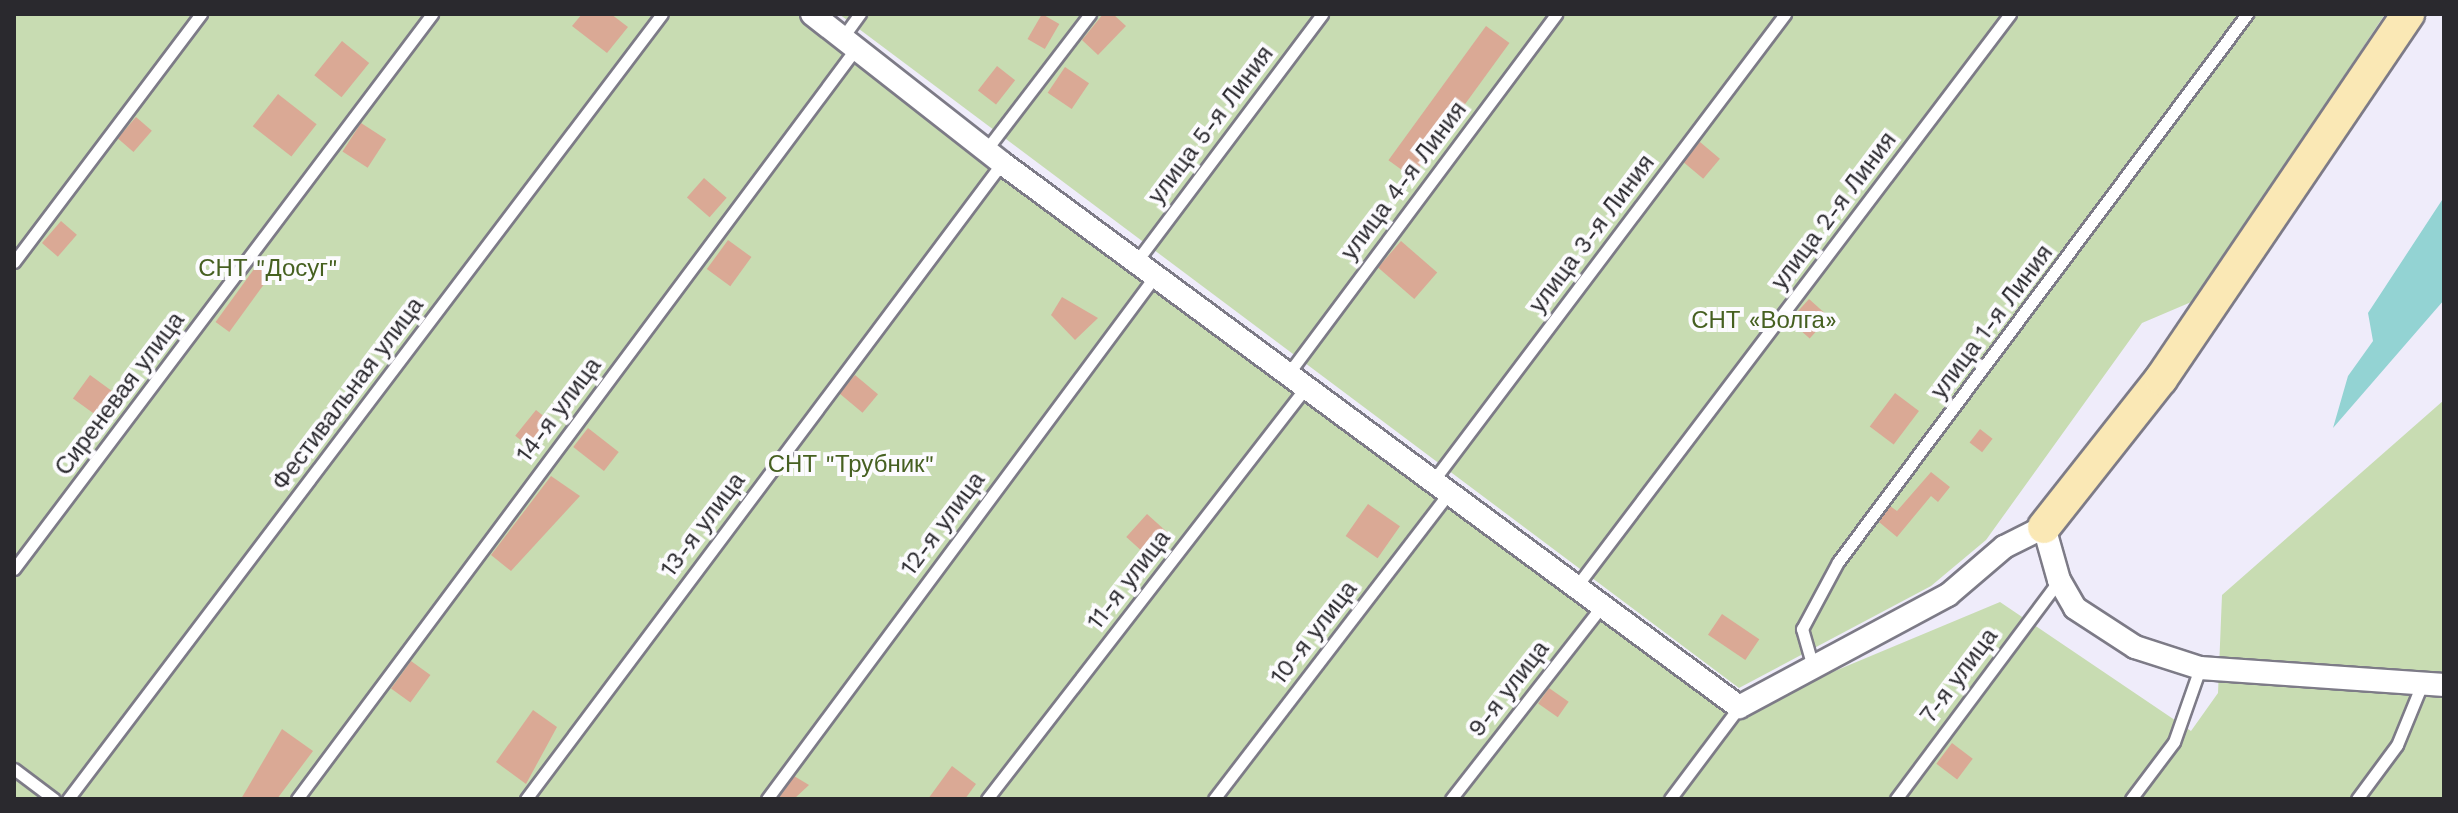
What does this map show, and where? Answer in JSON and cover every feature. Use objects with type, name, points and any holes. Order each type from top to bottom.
[{"type":"street","points":[[812,14],[994,156],[1739,707],[1948,595],[2004,547],[2044,527],[2161,379],[2408,14]]},
{"type":"street","points":[[2044,527],[2059,580],[2075,608],[2101,629],[2200,668],[2433,685]]},
{"type":"lane","points":[[14,262],[201,14]]},
{"type":"lane","name":"Сиреневая улица","points":[[14,569],[432,14]]},
{"type":"lane","name":"Фестивальная улица","points":[[68,799],[662,14]]},
{"type":"lane","name":"14-я улица","points":[[297,799],[850,42],[860,14]]},
{"type":"lane","name":"13-я улица","points":[[526,799],[994,156],[1090,14]]},
{"type":"lane","name":"улица 5-я Линия","points":[[1136,262],[1322,14]]},
{"type":"lane","name":"улица 4-я Линия","points":[[1297,381],[1556,14]]},
{"type":"lane","name":"улица 3-я Линия","points":[[1441,487],[1785,14]]},
{"type":"lane","name":"улица 2-я Линия","points":[[1576,587],[2010,14]]},
{"type":"lane","name":"улица 1-я Линия","points":[[1813,667],[1802,629],[1838,562],[2247,14]]},
{"type":"lane","name":"12-я улица","points":[[767,799],[1155,276]]},
{"type":"lane","name":"11-я улица","points":[[987,799],[1297,381]]},
{"type":"lane","name":"10-я улица","points":[[1214,799],[1441,487]]},
{"type":"lane","name":"7-я улица","points":[[1896,799],[2059,580]]},
{"type":"lane","name":"9-я улица","points":[[1451,799],[1602,606]]},
{"type":"lane","points":[[2131,799],[2174,742],[2200,668]]},
{"type":"lane","points":[[2357,799],[2397,745],[2433,685]]},
{"type":"lane","points":[[1670,799],[1739,707]]},
{"type":"lane","points":[[14,769],[54,799]]},
{"type":"green space","name":"СНТ \"Трубник\"","points":[[14,14],[804,14],[1737,712],[2000,602],[2191,731],[2218,693],[2222,595],[2444,400],[2444,799],[14,799]]},
{"type":"green space","name":"СНТ «Волга»","points":[[839,14],[2385,14],[2196,300],[2142,323],[1986,540],[1931,586],[1739,688]]},
{"type":"shaded area","points":[[2444,197],[2444,300],[2333,428],[2348,376],[2373,341],[2368,313]]},
{"type":"building","points":[[582,14],[611,14],[628,27],[607,53],[572,26]]},
{"type":"building","points":[[1042,14],[1059,24],[1045,49],[1028,39]]},
{"type":"building","points":[[1103,14],[1113,14],[1126,26],[1098,55],[1082,40]]},
{"type":"building","points":[[1486,26],[1509,43],[1412,177],[1388,160]]},
{"type":"building","points":[[342,41],[369,63],[342,97],[314,75]]},
{"type":"building","points":[[997,66],[1015,80],[996,105],[978,90]]},
{"type":"building","points":[[1065,67],[1089,83],[1072,109],[1048,93]]},
{"type":"building","points":[[278,94],[317,124],[291,156],[253,126]]},
{"type":"building","points":[[136,117],[152,131],[133,152],[118,138]]},
{"type":"building","points":[[361,123],[386,139],[368,168],[342,152]]},
{"type":"building","points":[[1700,142],[1720,159],[1703,179],[1683,162]]},
{"type":"building","points":[[704,178],[727,198],[710,217],[687,198]]},
{"type":"building","points":[[61,221],[77,235],[58,257],[42,243]]},
{"type":"building","points":[[728,240],[751,257],[730,286],[707,269]]},
{"type":"building","points":[[1401,241],[1437,272],[1414,299],[1378,267]]},
{"type":"building","points":[[262,258],[276,268],[229,332],[216,322]]},
{"type":"building","points":[[1062,297],[1098,318],[1075,340],[1051,315]]},
{"type":"building","points":[[1809,299],[1829,317],[1810,339],[1790,321]]},
{"type":"building","points":[[90,375],[119,396],[102,420],[73,398]]},
{"type":"building","points":[[855,375],[878,394],[863,413],[840,393]]},
{"type":"building","points":[[1895,393],[1919,411],[1894,445],[1870,427]]},
{"type":"building","points":[[536,410],[553,424],[532,449],[515,436]]},
{"type":"building","points":[[588,428],[619,452],[604,471],[573,447]]},
{"type":"building","points":[[1980,429],[1993,439],[1982,452],[1970,442]]},
{"type":"building","points":[[1931,472],[1950,487],[1938,502],[1931,496],[1897,537],[1879,522],[1890,506],[1897,511]]},
{"type":"building","points":[[551,476],[580,496],[511,571],[491,555]]},
{"type":"building","points":[[1368,504],[1400,526],[1378,558],[1346,536]]},
{"type":"building","points":[[1147,514],[1170,535],[1149,558],[1126,537]]},
{"type":"building","points":[[1722,614],[1759,639],[1745,660],[1708,635]]},
{"type":"building","points":[[411,661],[430,675],[410,703],[391,689]]},
{"type":"building","points":[[1549,688],[1569,702],[1558,717],[1538,704]]},
{"type":"building","points":[[533,710],[557,727],[526,784],[496,762]]},
{"type":"building","points":[[282,729],[313,751],[277,799],[241,799]]},
{"type":"building","points":[[1952,743],[1973,759],[1957,779],[1936,764]]},
{"type":"building","points":[[952,766],[976,784],[965,799],[928,799]]},
{"type":"building","points":[[794,776],[809,785],[794,799],[778,799]]},
{"type":"park label","name":"СНТ \"Досуг\"","points":[[268,269]]}]
